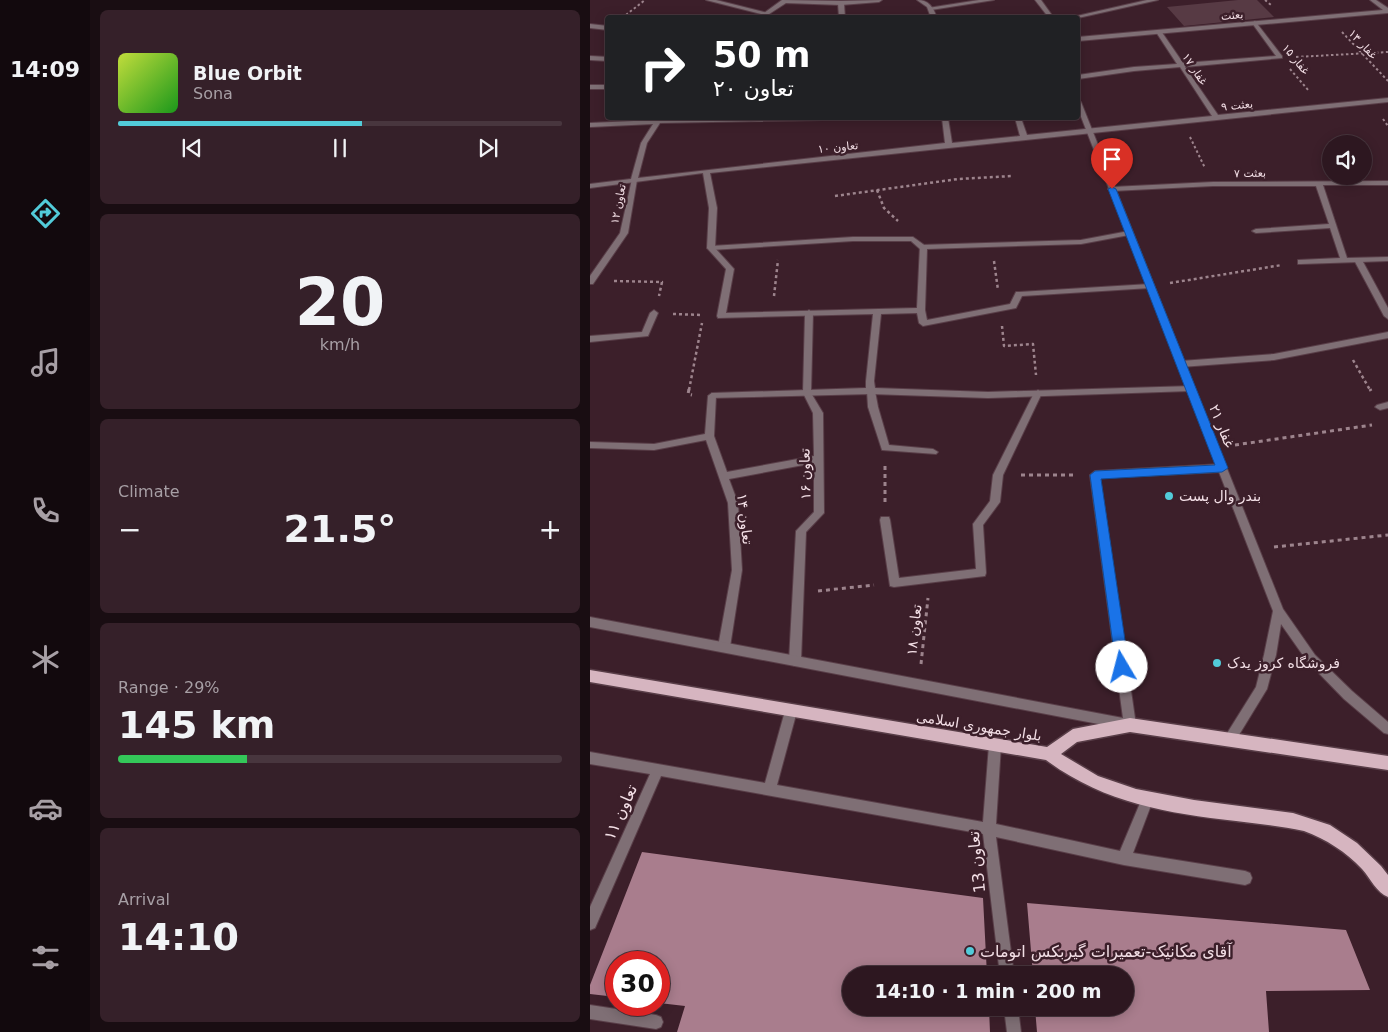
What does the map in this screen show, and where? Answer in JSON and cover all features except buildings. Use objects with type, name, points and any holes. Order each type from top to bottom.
[{"type":"main road","name":"بلوار جمهوری اسلامی","points":[[591,678],[1050,754],[1073,736],[1130,725],[1388,763]]},
{"type":"main road","points":[[1050,754],[1076,774],[1098,785],[1147,800],[1297,823],[1322,831],[1347,845],[1368,864],[1388,889]]},
{"type":"street","points":[[709,0],[765,13]]},
{"type":"street","points":[[763,15],[785,0],[842,4],[879,0]]},
{"type":"street","points":[[920,0],[926,2],[931,8],[933,15]]},
{"type":"street","points":[[931,8],[991,0]]},
{"type":"street","points":[[1038,0],[1050,15]]},
{"type":"street","points":[[1080,16],[1155,0]]},
{"type":"street","points":[[1373,0],[1388,11]]},
{"type":"street","points":[[842,4],[842,15]]},
{"type":"street","name":"بعثت","points":[[1080,39],[1388,11]]},
{"type":"street","name":"غفار ۱۵","points":[[1255,23],[1280,57]]},
{"type":"street","points":[[590,26],[605,28]]},
{"type":"street","name":"غفار ۱۷","points":[[1159,32],[1216,117]]},
{"type":"street","points":[[1080,77],[1180,65],[1280,57]]},
{"type":"street","points":[[590,58],[605,59]]},
{"type":"street","points":[[590,88],[605,87]]},
{"type":"street","name":"بعثت ۹","points":[[1089,131],[1388,100]]},
{"type":"street","name":"غفار ۲۱","points":[[1080,107],[1278,611],[1311,658],[1348,695],[1388,729]]},
{"type":"street","points":[[590,125],[648,120]]},
{"type":"street","name":"تعاون ۱۲","points":[[590,281],[624,233],[634,180],[644,143],[659,120]]},
{"type":"street","points":[[945,120],[950,145]]},
{"type":"street","points":[[1019,120],[1024,137]]},
{"type":"street","name":"تعاون ۱۰","points":[[590,186],[706,171],[1089,131]]},
{"type":"street","points":[[706,171],[713,208],[711,248],[730,270],[721,316],[920,310]]},
{"type":"street","points":[[1319,183],[1344,260]]},
{"type":"street","name":"بعثت ۷","points":[[1112,189],[1213,184],[1388,183]]},
{"type":"street","points":[[1256,231],[1332,226]]},
{"type":"street","points":[[711,248],[853,239],[913,239],[923,247],[1081,242],[1130,233]]},
{"type":"street","points":[[923,247],[920,310],[922,323],[1013,306],[1019,294],[1150,286]]},
{"type":"street","points":[[1301,262],[1388,259]]},
{"type":"street","points":[[1358,260],[1388,316]]},
{"type":"street","points":[[877,311],[870,381],[873,407],[885,448],[932,452]]},
{"type":"street","points":[[590,339],[645,334],[654,313]]},
{"type":"street","name":"تعاون ۱۶","points":[[795,661],[801,531],[819,512],[818,413],[807,393],[809,313]]},
{"type":"street","points":[[1181,364],[1274,357],[1388,335]]},
{"type":"street","points":[[712,396],[871,391],[988,395],[1190,388]]},
{"type":"street","points":[[885,520],[894,583],[981,572],[978,524],[994,502],[998,475],[1038,393]]},
{"type":"street","name":"تعاون ۱۴","points":[[712,396],[709,436],[732,503],[737,570],[724,647]]},
{"type":"street","points":[[590,445],[654,447],[709,436]]},
{"type":"street","points":[[724,476],[818,459]]},
{"type":"street","points":[[590,622],[1130,725],[1095,475],[1222,468]]},
{"type":"street","points":[[1230,739],[1261,689],[1270,655],[1278,611]]},
{"type":"street","points":[[769,790],[792,711]]},
{"type":"street","name":"تعاون 13","points":[[995,745],[989,829],[1006,966]]},
{"type":"street","points":[[590,758],[989,829],[1124,858],[1245,878]]},
{"type":"street","name":"تعاون ۱۱","points":[[590,923],[658,770]]},
{"type":"street","points":[[1124,858],[1147,800]]},
{"type":"street","points":[[590,1012],[656,1022]]},
{"type":"street","points":[[1012,1016],[1014,1032]]},
{"type":"path","points":[[626,15],[645,0]]},
{"type":"path","name":"غفار ۱۳","points":[[1328,16],[1388,81]]},
{"type":"path","points":[[1280,57],[1388,52]]},
{"type":"path","name":"غفار ۱۵","points":[[1280,57],[1323,107]]},
{"type":"path","points":[[1182,121],[1213,184]]},
{"type":"path","points":[[835,196],[958,179],[1012,176]]},
{"type":"path","points":[[877,190],[884,208],[898,219],[901,239]]},
{"type":"path","points":[[772,314],[780,243]]},
{"type":"path","points":[[1150,286],[1301,262]]},
{"type":"path","points":[[590,281],[662,282],[654,313],[704,315],[688,394],[712,396]]},
{"type":"path","points":[[1214,448],[1386,423],[1384,406],[1344,344]]},
{"type":"path","points":[[885,448],[885,520]]},
{"type":"path","points":[[998,475],[1095,475]]},
{"type":"path","points":[[1254,550],[1388,536]]},
{"type":"path","name":"تعاون ۱۸","points":[[919,684],[930,578]]},
{"type":"path","points":[[798,593],[894,583]]},
{"type":"shaded area","points":[[1257,0],[1274,17],[1184,26],[1167,7]]},
{"type":"place","name":"بندر وال پست","points":[[1169,496]]},
{"type":"place","name":"فروشگاه کروز یدک","points":[[1217,663]]},
{"type":"place","name":"آقای مکانیک-تعمیرات گیربکس اتومات","points":[[970,951]]},
{"type":"route","points":[[1112,189],[1222,468],[1095,475],[1122,667]]}]
